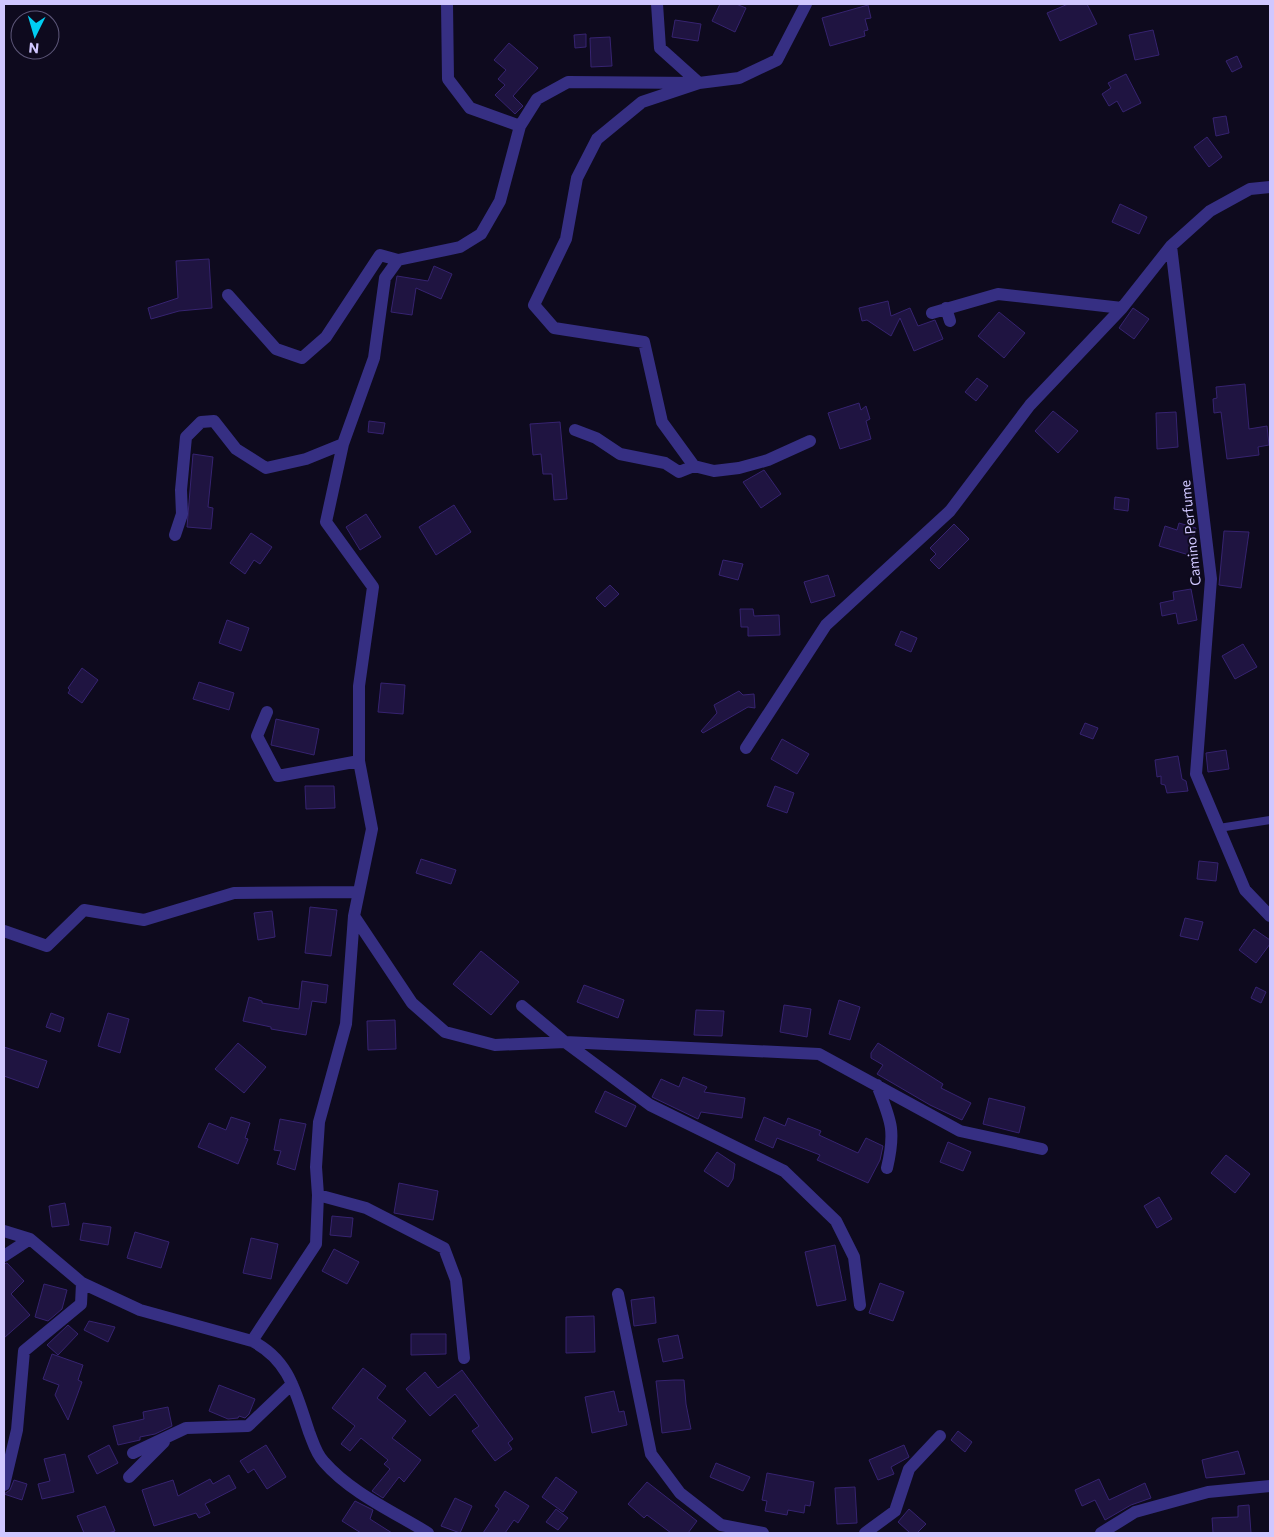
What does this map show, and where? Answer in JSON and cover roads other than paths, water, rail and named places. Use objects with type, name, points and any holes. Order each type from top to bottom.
[{"type":"street","points":[[447,4],[448,79],[470,108],[520,126]]},
{"type":"street","points":[[657,4],[660,48],[699,83]]},
{"type":"street","points":[[228,295],[276,349],[302,358],[326,337],[380,255],[398,260],[460,247],[481,234],[500,201],[520,126],[538,99],[568,82],[699,83],[739,78],[777,60],[806,4]]},
{"type":"street","points":[[694,466],[662,422],[644,342],[554,328],[534,305],[566,239],[577,178],[597,140],[642,102],[699,83]]},
{"type":"street","points":[[746,748],[826,625],[950,511],[1030,405],[1122,308],[1171,246],[1210,211],[1250,189],[1270,187]]},
{"type":"street","name":"Camino Perfume","points":[[1171,246],[1212,579],[1196,774],[1245,890],[1270,916]]},
{"type":"street","points":[[252,1341],[316,1244],[318,1195],[316,1167],[319,1122],[346,1024],[354,916],[372,829],[359,761],[359,686],[373,587],[326,522],[343,444],[374,358],[385,278],[398,260]]},
{"type":"street","points":[[932,312],[998,294],[1122,308]]},
{"type":"street","points":[[946,308],[950,321]]},
{"type":"street","points":[[175,535],[182,514],[181,490],[186,437],[201,422],[214,421],[236,449],[266,468],[306,459],[343,444]]},
{"type":"street","points":[[575,430],[596,438],[620,454],[665,463],[679,472],[694,466],[714,471],[738,468],[768,460],[810,441]]},
{"type":"street","points":[[267,712],[257,736],[278,776],[359,761]]},
{"type":"street","points":[[4,931],[47,946],[84,910],[144,920],[234,893],[358,892]]},
{"type":"street","points":[[354,916],[412,1003],[445,1032],[495,1046],[565,1042],[819,1054],[960,1130],[1042,1148]]},
{"type":"street","points":[[522,1006],[565,1042],[650,1105],[784,1171],[836,1221],[854,1257],[860,1305]]},
{"type":"street","points":[[877,1085],[892,1124],[892,1145],[886,1168]]},
{"type":"street","points":[[318,1195],[366,1208],[444,1248],[456,1280],[464,1358]]},
{"type":"street","points":[[4,1231],[30,1239],[82,1283],[140,1310],[252,1341],[276,1357],[292,1384],[315,1448],[323,1462],[353,1487],[428,1533]]},
{"type":"street","points":[[4,1256],[30,1239]]},
{"type":"street","points":[[4,1485],[17,1430],[24,1351],[81,1304],[82,1283]]},
{"type":"street","points":[[618,1294],[651,1454],[680,1492],[718,1529],[763,1533]]},
{"type":"street","points":[[133,1452],[186,1428],[248,1426],[292,1384]]},
{"type":"street","points":[[128,1477],[171,1435]]},
{"type":"street","points":[[865,1533],[895,1511],[909,1469],[940,1436]]},
{"type":"street","points":[[1101,1533],[1134,1512],[1162,1504],[1208,1492],[1270,1486]]},
{"type":"lane","points":[[1219,828],[1270,820]]}]
